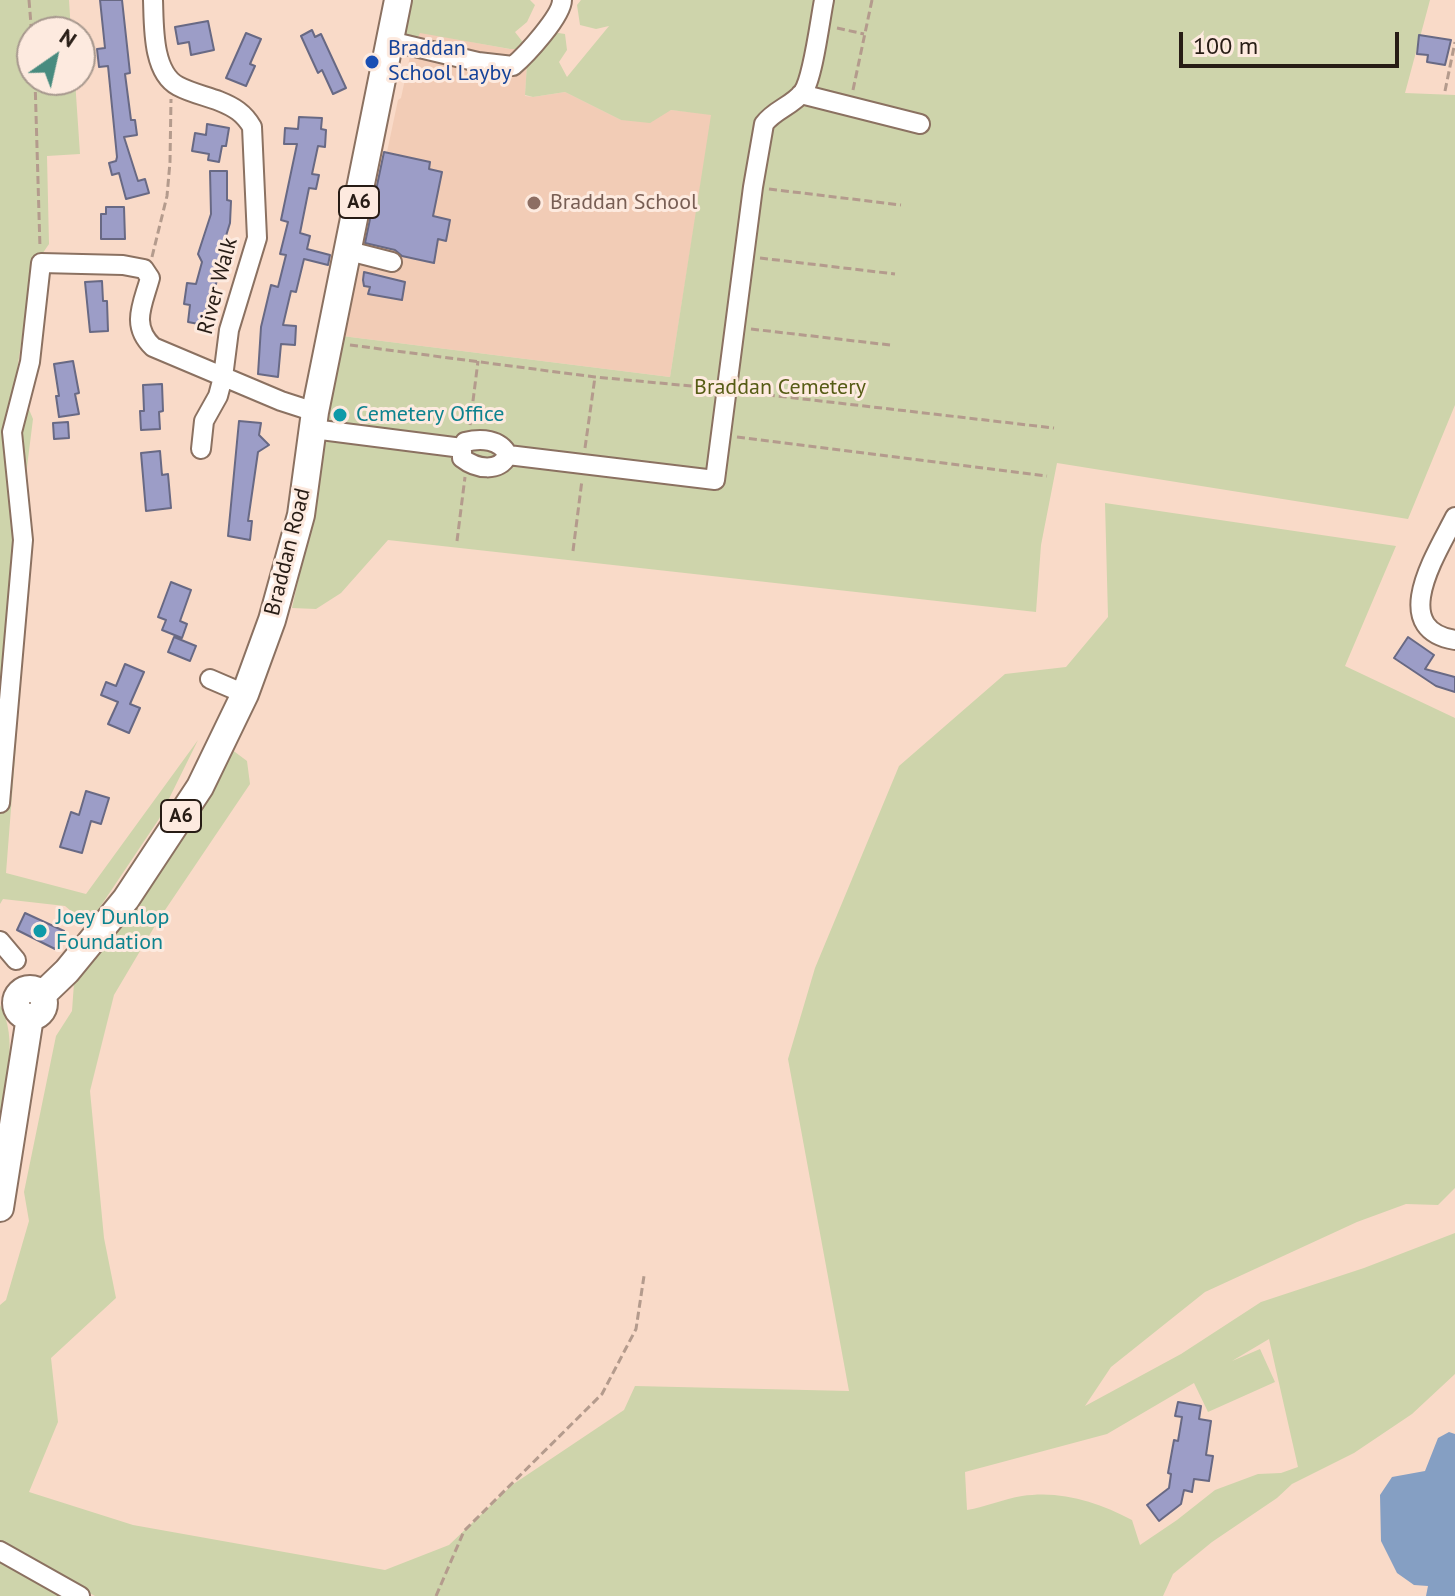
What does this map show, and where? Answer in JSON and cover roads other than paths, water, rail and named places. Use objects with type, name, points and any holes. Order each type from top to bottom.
[{"type":"highway","name":"Braddan Road","points":[[20,997],[67,971],[126,899],[200,787],[245,694],[272,620],[301,515],[314,420],[398,0]]},
{"type":"highway","points":[[0,1208],[20,997]]},
{"type":"street","name":"River Walk","points":[[153,0],[160,63],[173,88],[232,107],[245,115],[252,127],[257,238],[229,330],[218,396],[204,421],[201,449]]},
{"type":"street","points":[[390,41],[478,62],[513,66],[526,55],[560,11],[562,0]]},
{"type":"street","points":[[0,803],[23,540],[12,432],[30,362],[41,263],[123,265],[144,269],[150,278],[139,312],[139,323],[153,347],[314,420],[466,450],[477,439],[498,443],[508,455],[715,480],[764,124],[770,115],[801,94],[806,87],[824,0]]},
{"type":"street","points":[[801,94],[920,124]]},
{"type":"street","points":[[349,251],[392,262]]},
{"type":"street","points":[[1455,517],[1424,584],[1419,614],[1423,625],[1430,631],[1455,640]]},
{"type":"street","points":[[210,679],[245,694]]},
{"type":"street","points":[[0,941],[16,960]]},
{"type":"street","points":[[0,1551],[80,1596]]},
{"type":"water","points":[[1449,1432],[1455,1434],[1455,1596],[1426,1596],[1428,1586],[1414,1585],[1397,1573],[1381,1541],[1380,1495],[1392,1477],[1425,1471],[1438,1438]]},
{"type":"place","name":"Braddan School Layby","points":[[372,62]]},
{"type":"place","name":"Braddan School","points":[[534,203]]},
{"type":"place","name":"Cemetery Office","points":[[340,415]]},
{"type":"place","name":"Joey Dunlop Foundation","points":[[40,931]]},
{"type":"park label","name":"Braddan Cemetery","points":[[780,388]]}]
